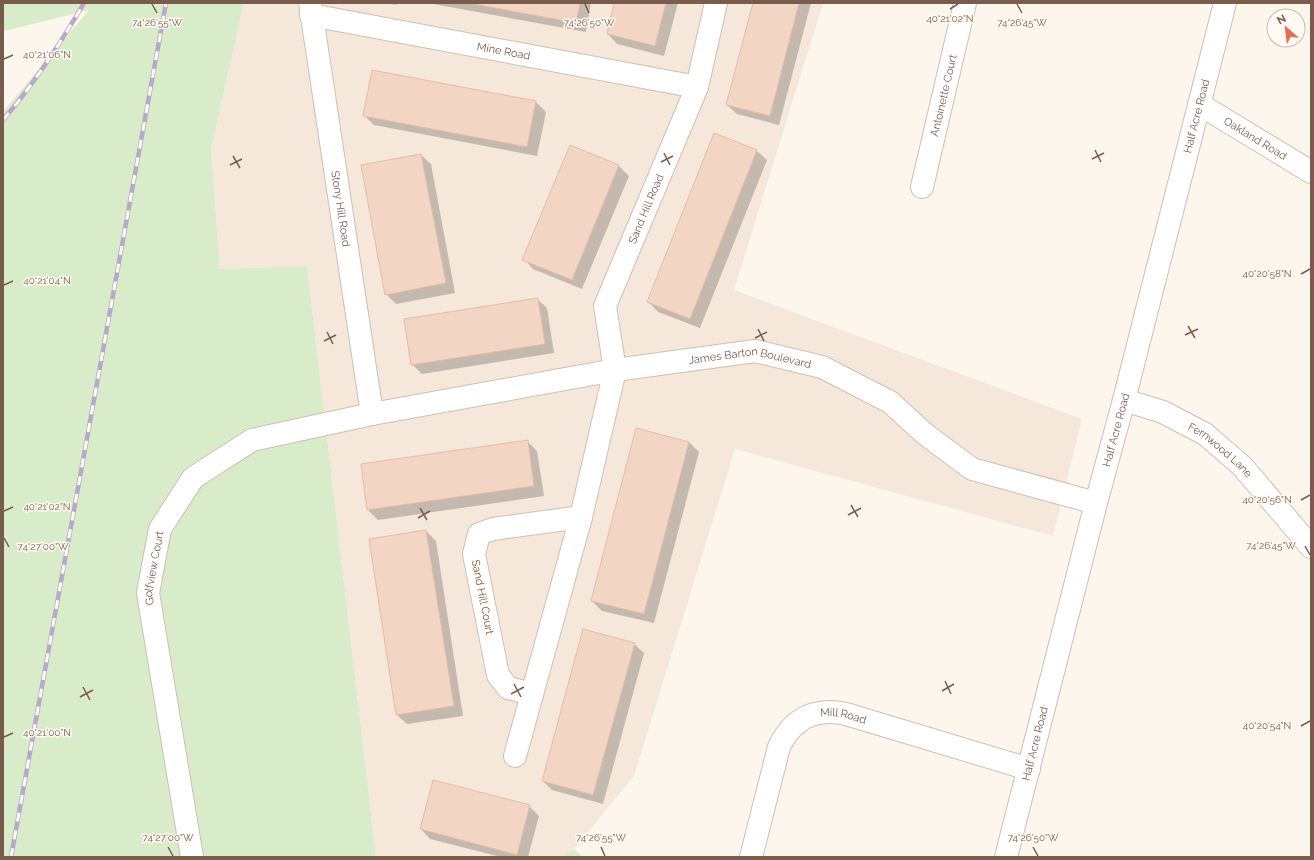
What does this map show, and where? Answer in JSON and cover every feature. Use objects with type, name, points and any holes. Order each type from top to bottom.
[{"type":"street","name":"Sand Hill Road","points":[[615,370],[605,306],[697,87],[716,3]]},
{"type":"street","name":"Antoinette Court","points":[[922,188],[965,3]]},
{"type":"street","name":"Half Acre Road","points":[[1006,857],[1225,3]]},
{"type":"street","name":"Mine Road","points":[[310,9],[697,87]]},
{"type":"street","name":"Stony Hill Road","points":[[310,9],[372,414]]},
{"type":"street","name":"Oakland Road","points":[[1199,104],[1311,172]]},
{"type":"street","name":"James Barton Boulevard","points":[[372,414],[615,370],[756,351],[822,367],[890,402],[925,434],[972,469],[1096,503]]},
{"type":"street","points":[[515,756],[581,517],[615,370]]},
{"type":"street","name":"Fernwood Lane","points":[[1124,400],[1163,412],[1205,434],[1242,466],[1311,547]]},
{"type":"street","name":"Golfview Court","points":[[192,857],[148,593],[160,529],[193,478],[252,440],[372,414]]},
{"type":"street","name":"Sand Hill Court","points":[[532,694],[508,688],[498,675],[474,554],[476,544],[479,534],[493,529],[581,517]]},
{"type":"street","name":"Mill Road","points":[[751,857],[779,747],[785,734],[805,718],[821,713],[835,712],[846,714],[1029,769]]},
{"type":"shaded area","points":[[244,3],[823,3],[734,290],[1082,419],[1053,536],[735,449],[634,776],[574,849],[562,857],[376,857],[307,266],[220,269],[211,149]]},
{"type":"green space","points":[[3,3],[244,3],[211,149],[220,269],[307,266],[376,857],[3,857],[3,112],[89,10],[4,31]]},
{"type":"green space","points":[[574,849],[583,857],[562,857]]},
{"type":"building","points":[[468,3],[580,3],[576,23]]},
{"type":"building","points":[[614,3],[666,3],[655,46],[607,34]]},
{"type":"building","points":[[753,3],[799,3],[770,116],[726,105]]},
{"type":"building","points":[[372,70],[536,101],[527,147],[363,116]]},
{"type":"building","points":[[714,133],[757,150],[690,319],[647,302]]},
{"type":"building","points":[[570,145],[619,165],[572,280],[522,260]]},
{"type":"building","points":[[421,154],[446,283],[385,295],[361,165]]},
{"type":"building","points":[[538,298],[545,344],[411,365],[404,319]]},
{"type":"building","points":[[636,428],[689,442],[644,614],[591,601]]},
{"type":"building","points":[[528,440],[534,486],[367,510],[361,464]]},
{"type":"building","points":[[426,530],[454,706],[396,715],[369,539]]},
{"type":"building","points":[[583,629],[635,643],[593,795],[542,781]]},
{"type":"building","points":[[433,780],[530,805],[517,855],[420,829]]},
{"type":"railway","points":[[3,120],[46,63],[66,34],[84,3]]},
{"type":"railway","points":[[11,857],[166,3]]}]
